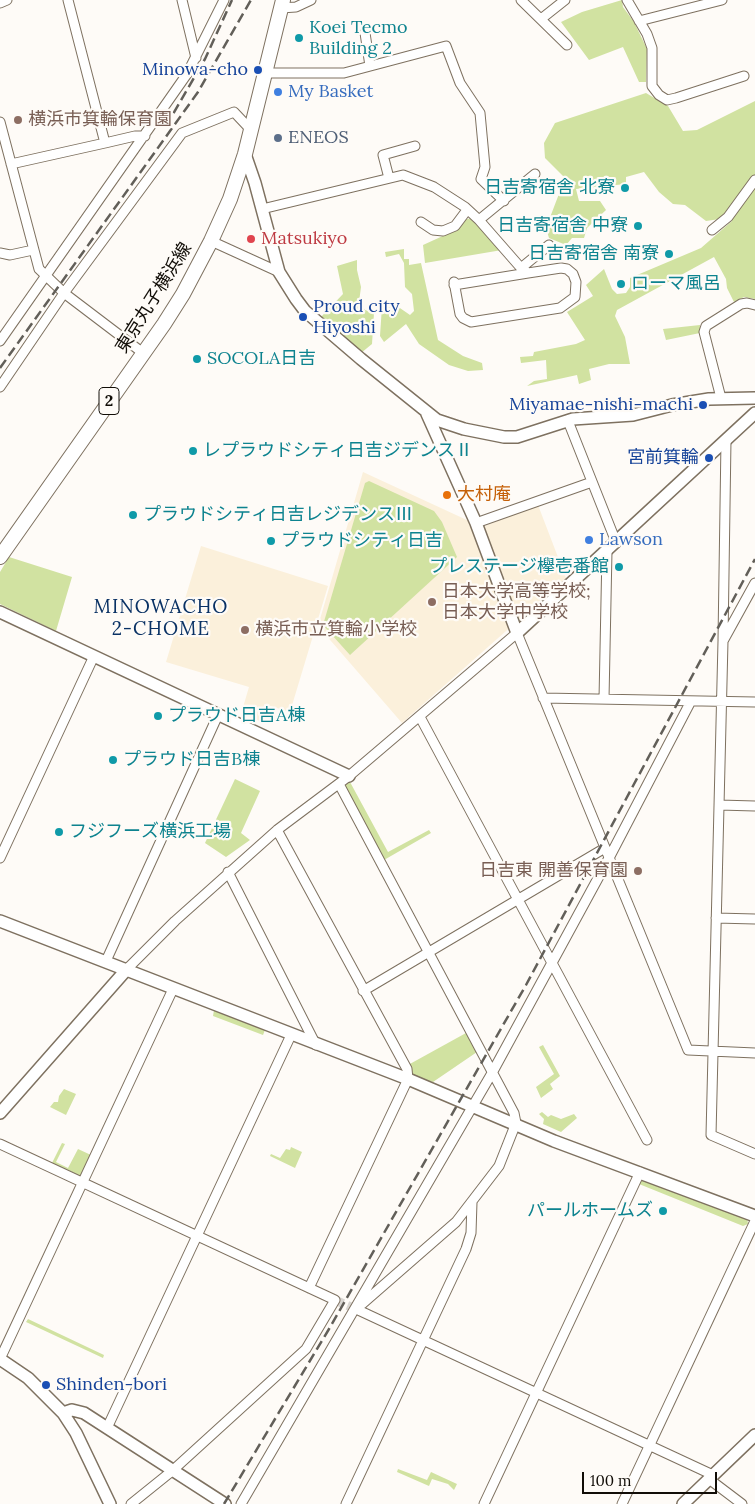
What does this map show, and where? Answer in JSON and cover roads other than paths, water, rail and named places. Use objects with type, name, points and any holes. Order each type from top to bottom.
[{"type":"main road","name":"東京丸子横浜線","points":[[0,557],[183,294],[212,242],[230,199],[244,154],[282,4]]},
{"type":"street","points":[[0,3],[7,0]]},
{"type":"street","points":[[68,0],[105,143]]},
{"type":"street","points":[[182,0],[196,58]]},
{"type":"street","points":[[0,341],[145,136],[196,58],[224,0]]},
{"type":"street","points":[[282,4],[296,7],[311,0]]},
{"type":"street","points":[[521,0],[567,44]]},
{"type":"street","points":[[541,19],[565,0]]},
{"type":"street","points":[[627,0],[652,48],[652,86],[659,95],[667,100],[744,76]]},
{"type":"street","points":[[639,21],[694,4],[722,0]]},
{"type":"street","points":[[364,33],[370,66]]},
{"type":"street","points":[[264,73],[344,73],[446,46],[460,83],[480,113],[485,167],[481,178],[504,201]]},
{"type":"street","points":[[0,386],[64,292],[182,133],[234,112],[251,130]]},
{"type":"street","points":[[0,122],[39,269],[46,278],[143,353]]},
{"type":"street","points":[[11,164],[135,136],[145,136]]},
{"type":"street","points":[[389,178],[383,155],[415,146]]},
{"type":"street","points":[[244,154],[262,209],[279,272],[305,311],[426,412],[448,425],[504,437],[517,437],[568,421],[589,417],[633,415],[672,405],[720,398],[755,398]]},
{"type":"street","points":[[479,220],[535,174]]},
{"type":"street","points":[[262,209],[403,175],[434,188],[467,210],[479,220],[525,271]]},
{"type":"street","points":[[712,230],[728,217],[755,180]]},
{"type":"street","points":[[421,222],[433,230],[443,231],[455,226],[467,210]]},
{"type":"street","points":[[212,242],[279,272]]},
{"type":"street","points":[[525,271],[568,269],[573,274],[576,282],[575,297],[560,308],[471,322],[460,314],[454,283],[525,271],[549,245]]},
{"type":"street","points":[[0,253],[10,255],[33,250]]},
{"type":"street","points":[[720,398],[704,332],[706,326],[741,304],[755,305]]},
{"type":"street","points":[[426,412],[476,523],[543,698],[688,1050],[755,1053]]},
{"type":"street","points":[[0,1113],[127,969],[228,872],[277,830],[349,776],[517,633],[755,413]]},
{"type":"street","points":[[568,421],[616,542]]},
{"type":"street","points":[[726,440],[711,1135],[755,1154]]},
{"type":"street","points":[[476,523],[592,482]]},
{"type":"street","points":[[604,699],[607,551]]},
{"type":"street","points":[[723,641],[755,583]]},
{"type":"street","points":[[0,612],[349,776]]},
{"type":"street","points":[[0,858],[94,656]]},
{"type":"street","points":[[543,698],[755,702]]},
{"type":"street","points":[[241,1504],[473,1108],[609,858],[691,701]]},
{"type":"street","points":[[106,961],[218,715]]},
{"type":"street","points":[[420,717],[647,1140]]},
{"type":"street","points":[[339,784],[514,1113],[516,1123],[499,1166],[456,1222],[356,1309]]},
{"type":"street","points":[[719,805],[755,806]]},
{"type":"street","points":[[277,830],[407,1069],[408,1079],[309,1288]]},
{"type":"street","points":[[363,991],[605,848]]},
{"type":"street","points":[[228,872],[316,1045]]},
{"type":"street","points":[[716,918],[755,920]]},
{"type":"street","points":[[0,921],[127,969],[316,1045],[408,1079],[473,1108],[516,1123],[554,1141],[755,1216]]},
{"type":"street","points":[[110,1504],[76,1433],[63,1413],[28,1378],[0,1359],[173,989]]},
{"type":"street","points":[[107,1428],[195,1236],[291,1035]]},
{"type":"street","points":[[0,1144],[335,1300],[306,1349],[172,1472],[131,1504]]},
{"type":"street","points":[[484,1504],[640,1172]]},
{"type":"street","points":[[346,1504],[466,1250],[471,1234],[472,1202]]},
{"type":"street","points":[[622,1504],[755,1220]]},
{"type":"street","points":[[356,1309],[650,1446],[711,1477],[742,1504]]},
{"type":"street","points":[[63,1413],[69,1410],[80,1411],[172,1472],[225,1504]]},
{"type":"street","points":[[683,1504],[755,1435]]},
{"type":"tunnel","points":[[335,1300],[356,1309]]},
{"type":"railway","points":[[166,126],[205,59],[232,0]]},
{"type":"railway","points":[[0,368],[198,92],[251,0]]},
{"type":"railway","points":[[224,1504],[329,1329],[526,985],[755,559]]},
{"type":"place","name":"Koei Tecmo Building 2","points":[[299,38]]},
{"type":"place","name":"Minowa-cho","points":[[258,70]]},
{"type":"place","name":"My Basket","points":[[278,92]]},
{"type":"place","name":"横浜市箕輪保育園","points":[[18,120]]},
{"type":"place","name":"ENEOS","points":[[278,138]]},
{"type":"place","name":"日吉寄宿舎 北寮","points":[[625,188]]},
{"type":"place","name":"日吉寄宿舎 中寮","points":[[638,226]]},
{"type":"place","name":"Matsukiyo","points":[[251,239]]},
{"type":"place","name":"日吉寄宿舎 南寮","points":[[669,254]]},
{"type":"place","name":"ローマ風呂","points":[[621,284]]},
{"type":"place","name":"Proud city Hiyoshi","points":[[303,317]]},
{"type":"place","name":"SOCOLA日吉","points":[[197,359]]},
{"type":"place","name":"Miyamae-nishi-machi","points":[[703,405]]},
{"type":"place","name":"レプラウドシティ日吉ジデンスⅡ","points":[[193,451]]},
{"type":"place","name":"宮前箕輪","points":[[709,458]]},
{"type":"place","name":"大村庵","points":[[447,495]]},
{"type":"place","name":"プラウドシティ日吉レジデンスⅢ","points":[[133,515]]},
{"type":"place","name":"Lawson","points":[[589,540]]},
{"type":"place","name":"プラウドシティ日吉","points":[[271,541]]},
{"type":"place","name":"プレステージ欅壱番館","points":[[619,567]]},
{"type":"place","name":"日本大学高等学校; 日本大学中学校","points":[[432,602]]},
{"type":"place","name":"横浜市立箕輪小学校","points":[[245,630]]},
{"type":"place","name":"プラウド日吉A棟","points":[[158,716]]},
{"type":"place","name":"プラウド日吉B棟","points":[[113,760]]},
{"type":"place","name":"フジフーズ横浜工場","points":[[59,832]]},
{"type":"place","name":"日吉東 開善保育園","points":[[638,871]]},
{"type":"place","name":"パールホームズ","points":[[663,1211]]},
{"type":"place","name":"Shinden-bori","points":[[46,1385]]},
{"type":"district","name":"MINOWACHO 2-CHOME","points":[[161,619]]}]
